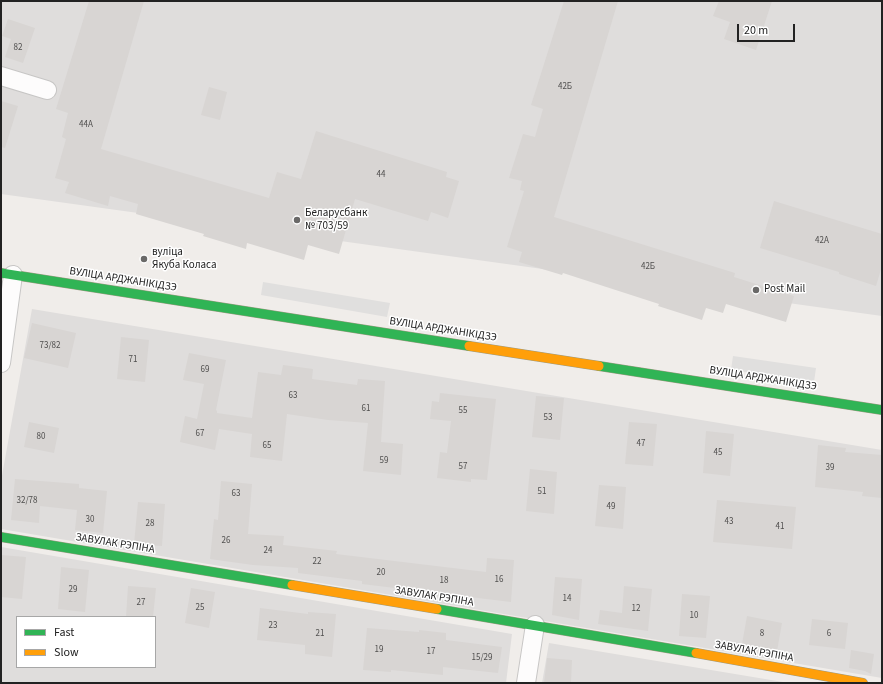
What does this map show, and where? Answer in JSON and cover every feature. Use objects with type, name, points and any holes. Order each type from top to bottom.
[{"type":"main road","name":"ВУЛІЦА АРДЖАНІКІДЗЭ","points":[[7,274],[882,410]]},
{"type":"main road","name":"ЗАВУЛАК РЭПІНА","points":[[1,538],[535,626],[863,683]]},
{"type":"street","points":[[1,76],[47,90]]},
{"type":"street","points":[[1,363],[7,274]]},
{"type":"street","points":[[526,683],[535,626]]},
{"type":"shaded area","points":[[1,1],[882,1],[882,316],[1,194]]},
{"type":"shaded area","points":[[263,282],[390,303],[387,317],[261,295]]},
{"type":"shaded area","points":[[32,309],[882,450],[882,678],[1,529],[1,481]]},
{"type":"shaded area","points":[[733,356],[816,368],[814,382],[731,370]]},
{"type":"shaded area","points":[[1,547],[512,634],[506,683],[1,683]]},
{"type":"shaded area","points":[[549,643],[789,683],[542,683]]},
{"type":"building","points":[[89,1],[144,1],[101,149],[269,198],[277,172],[301,179],[316,131],[447,172],[446,177],[459,181],[448,218],[431,212],[428,221],[355,199],[339,254],[308,245],[304,260],[247,243],[246,249],[203,236],[204,234],[136,214],[138,204],[110,196],[108,206],[65,193],[69,182],[55,178],[66,139],[62,137],[68,113],[56,109]]},
{"type":"building","points":[[564,1],[618,1],[554,217],[735,273],[734,277],[794,296],[786,322],[726,304],[723,313],[706,308],[702,320],[658,306],[659,304],[563,273],[562,275],[519,262],[522,252],[507,247],[524,191],[520,190],[522,181],[509,178],[523,134],[535,137],[543,109],[531,105]]},
{"type":"building","points":[[719,1],[772,1],[756,50],[724,39],[730,22],[713,16]]},
{"type":"building","points":[[8,19],[35,28],[23,63],[5,57],[11,39],[2,36]]},
{"type":"building","points":[[209,87],[227,92],[220,120],[201,115]]},
{"type":"building","points":[[1,101],[18,106],[5,148],[1,147]]},
{"type":"building","points":[[774,201],[882,234],[882,266],[876,286],[839,274],[839,272],[760,248]]},
{"type":"building","points":[[32,323],[76,333],[68,368],[24,358]]},
{"type":"building","points":[[121,337],[149,340],[145,382],[117,379]]},
{"type":"building","points":[[189,353],[226,360],[216,410],[217,413],[252,418],[258,372],[281,375],[283,365],[313,369],[312,379],[357,385],[358,379],[385,381],[381,442],[403,444],[401,475],[363,471],[368,423],[328,420],[287,414],[282,461],[250,457],[252,434],[219,429],[215,450],[180,442],[185,416],[197,419],[204,384],[183,380]]},
{"type":"building","points":[[440,393],[496,399],[487,480],[471,479],[471,482],[437,478],[440,452],[447,453],[451,421],[430,419],[432,401],[439,402]]},
{"type":"building","points":[[536,396],[564,398],[560,440],[532,437]]},
{"type":"building","points":[[29,422],[59,428],[54,453],[24,447]]},
{"type":"building","points":[[629,422],[657,424],[653,466],[625,464]]},
{"type":"building","points":[[706,431],[734,434],[730,476],[703,473]]},
{"type":"building","points":[[818,445],[846,448],[845,452],[882,455],[882,498],[862,496],[863,492],[815,487]]},
{"type":"building","points":[[530,469],[557,472],[554,514],[526,511]]},
{"type":"building","points":[[15,479],[79,484],[79,488],[107,491],[103,533],[75,530],[77,510],[40,506],[39,523],[11,520]]},
{"type":"building","points":[[221,481],[252,484],[248,534],[284,536],[283,545],[337,551],[336,554],[486,572],[487,558],[514,560],[511,602],[362,584],[362,581],[298,573],[298,568],[253,565],[210,559],[214,519],[218,520]]},
{"type":"building","points":[[599,485],[626,487],[623,529],[595,526]]},
{"type":"building","points":[[717,500],[796,507],[792,549],[713,542]]},
{"type":"building","points":[[138,502],[165,504],[162,546],[134,544]]},
{"type":"building","points":[[1,555],[26,557],[22,599],[1,597]]},
{"type":"building","points":[[61,567],[89,570],[85,612],[58,609]]},
{"type":"building","points":[[555,577],[582,579],[579,620],[552,615]]},
{"type":"building","points":[[128,586],[156,588],[153,616],[126,616]]},
{"type":"building","points":[[624,586],[652,589],[648,631],[598,624],[600,610],[622,613]]},
{"type":"building","points":[[191,588],[215,592],[209,628],[185,623]]},
{"type":"building","points":[[682,594],[710,596],[706,638],[679,636]]},
{"type":"building","points":[[260,608],[308,614],[308,612],[336,614],[332,657],[305,654],[305,645],[257,640]]},
{"type":"building","points":[[747,616],[782,623],[777,651],[742,644]]},
{"type":"building","points":[[812,619],[848,623],[845,649],[809,645]]},
{"type":"building","points":[[367,628],[419,632],[419,630],[446,633],[446,640],[502,647],[498,673],[443,667],[443,675],[391,670],[391,672],[363,670]]},
{"type":"building","points":[[851,650],[874,654],[871,674],[865,671],[849,668]]},
{"type":"building","points":[[547,658],[572,660],[571,683],[544,683]]},
{"type":"traffic: fast","points":[[1,273],[469,346]]},
{"type":"traffic: fast","points":[[599,366],[882,410]]},
{"type":"traffic: fast","points":[[1,537],[292,585]]},
{"type":"traffic: fast","points":[[437,609],[696,653]]},
{"type":"traffic: slow","points":[[469,346],[599,366]]},
{"type":"traffic: slow","points":[[292,585],[437,609]]},
{"type":"traffic: slow","points":[[696,653],[863,683]]},
{"type":"place","name":"Беларусбанк № 703/59","points":[[297,220]]},
{"type":"place","name":"вуліца Якуба Коласа","points":[[144,259]]},
{"type":"place","name":"Post Mail","points":[[756,290]]}]
